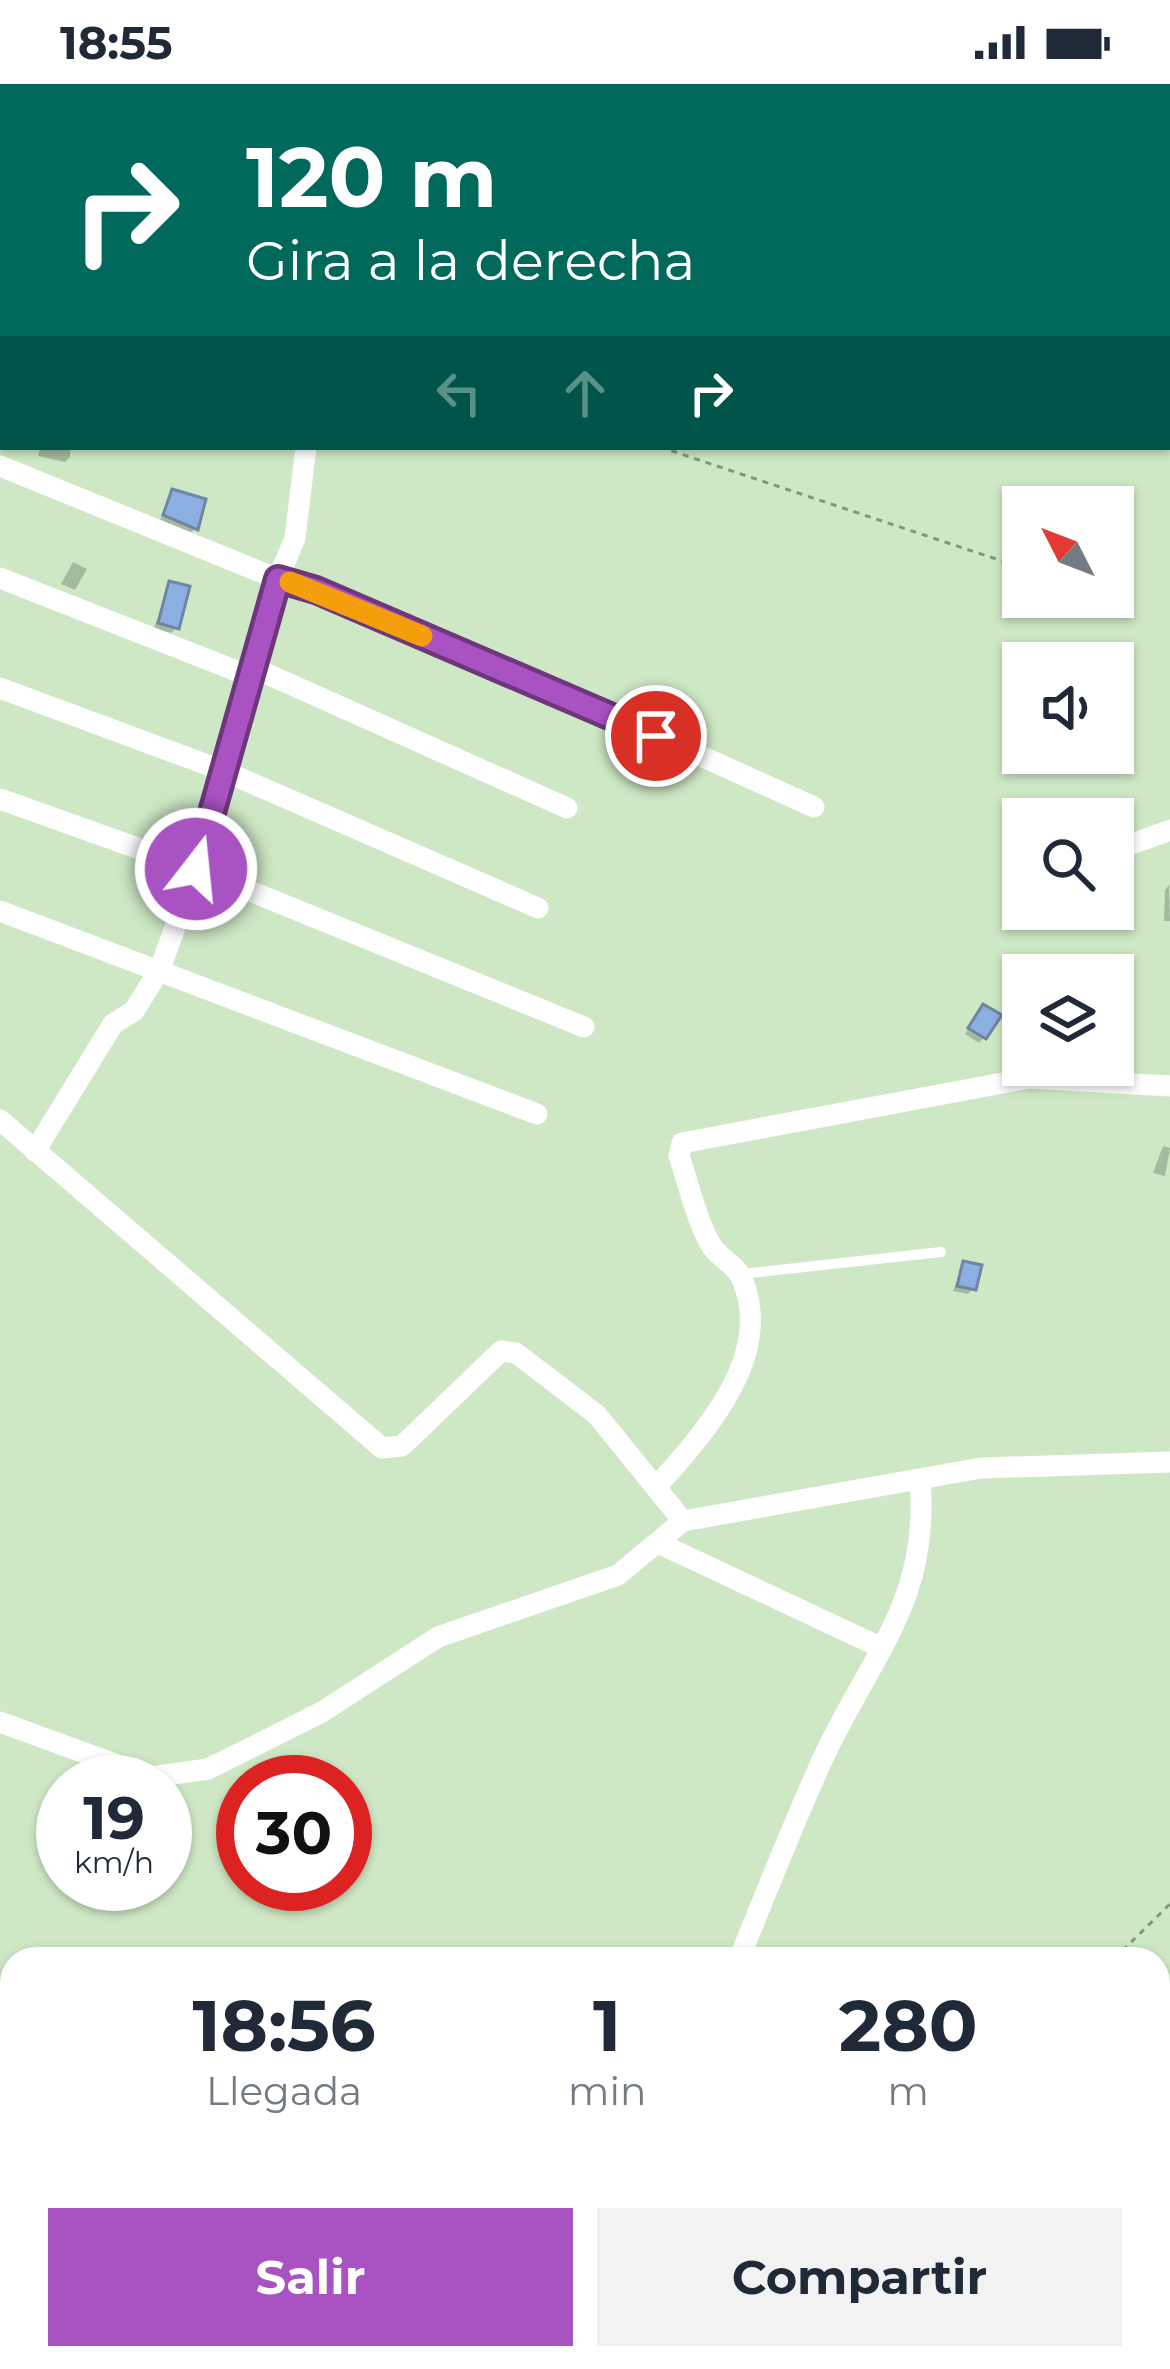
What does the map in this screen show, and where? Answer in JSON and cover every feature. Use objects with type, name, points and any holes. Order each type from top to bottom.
[{"type":"street","points":[[35,1151],[113,1024],[134,1011],[160,969],[196,869],[278,579],[295,538],[306,450]]},
{"type":"street","points":[[0,466],[539,683],[814,807]]},
{"type":"street","points":[[0,578],[253,672],[567,808]]},
{"type":"street","points":[[0,688],[224,771],[538,908]]},
{"type":"street","points":[[0,799],[196,869],[584,1027]]},
{"type":"street","points":[[1134,843],[1170,830]]},
{"type":"street","points":[[0,911],[537,1114]]},
{"type":"street","points":[[658,1486],[718,1418],[746,1351],[748,1301],[741,1274],[712,1248],[679,1156],[682,1143],[696,1136],[1028,1078],[1170,1086]]},
{"type":"street","points":[[0,1120],[382,1448],[402,1446],[501,1351],[516,1353],[597,1415],[683,1521]]},
{"type":"street","points":[[0,1722],[151,1777],[208,1769],[322,1712],[438,1637],[580,1592],[618,1575],[683,1521],[980,1468],[1170,1462]]},
{"type":"street","points":[[744,1947],[826,1752],[906,1602],[921,1554],[920,1480]]},
{"type":"street","points":[[658,1543],[882,1648]]},
{"type":"lane","points":[[741,1274],[941,1252]]},
{"type":"path","points":[[669,450],[1002,561]]},
{"type":"path","points":[[1126,1947],[1170,1904]]},
{"type":"building","points":[[172,489],[206,499],[198,530],[163,515]]},
{"type":"building","points":[[169,581],[190,586],[179,629],[158,623]]},
{"type":"building","points":[[983,1004],[1002,1015],[986,1039],[968,1028]]},
{"type":"building","points":[[963,1261],[982,1265],[976,1290],[957,1286]]},
{"type":"slow traffic","points":[[290,582],[422,636]]},
{"type":"route","points":[[196,869],[278,579],[316,590],[656,736]]}]
